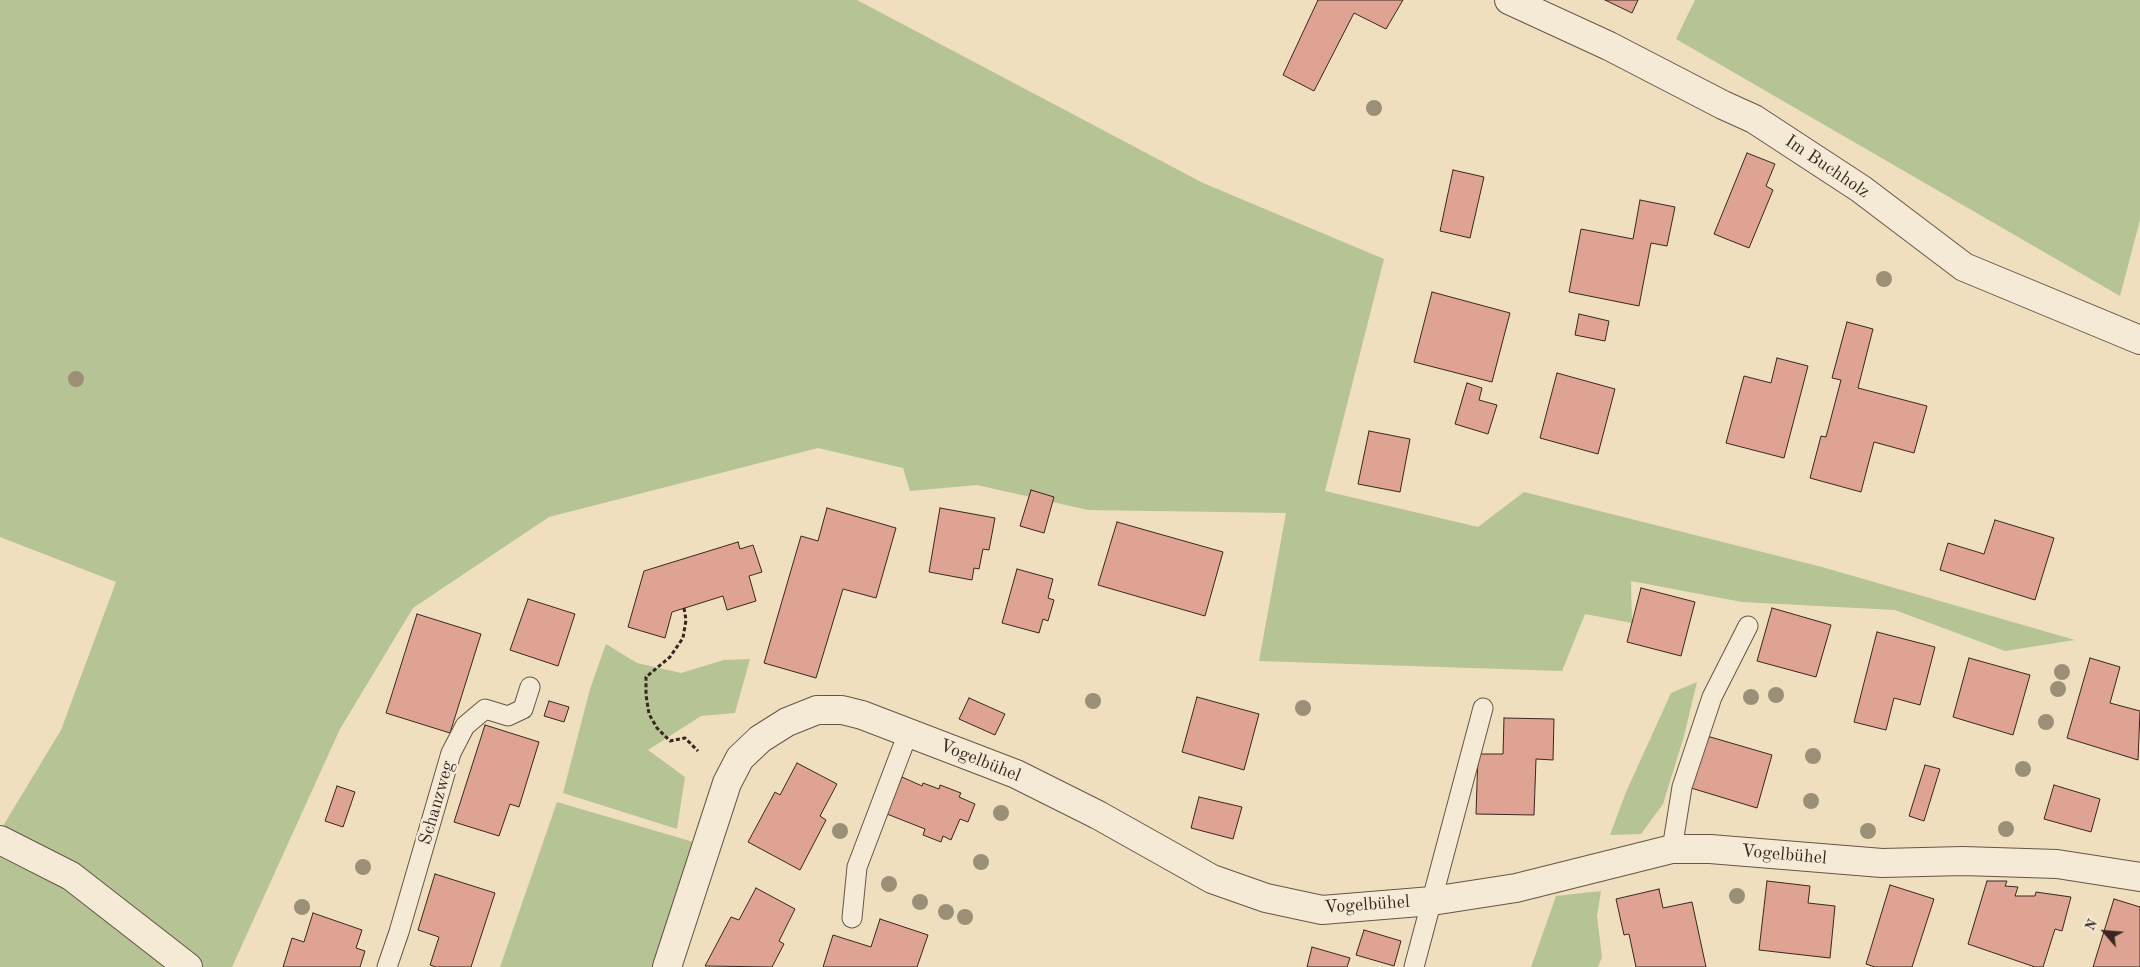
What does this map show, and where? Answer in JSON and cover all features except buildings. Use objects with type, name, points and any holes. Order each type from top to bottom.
[{"type":"street","name":"Im Buchholz","points":[[1509,0],[1609,46],[1754,119],[1861,189],[1964,267],[2140,340]]},
{"type":"street","name":"Vogelbühel","points":[[667,967],[727,783],[740,758],[760,739],[780,726],[817,710],[842,710],[862,715],[1016,774],[1098,815],[1212,879],[1266,898],[1322,910],[1432,900],[1516,888],[1672,849],[1710,849],[1882,863],[1962,860],[2057,864],[2140,877]]},
{"type":"street","points":[[0,840],[71,876],[188,967]]},
{"type":"lane","points":[[1672,849],[1682,787],[1712,697],[1748,626]]},
{"type":"lane","name":"Schanzweg","points":[[387,967],[451,754],[465,726],[485,708],[508,716],[523,709],[530,687]]},
{"type":"lane","name":"Vogelbühel","points":[[1414,967],[1483,708]]},
{"type":"lane","points":[[852,918],[857,867],[908,732]]},
{"type":"path","points":[[684,608],[686,620],[683,638],[670,658],[646,677],[646,695],[649,714],[670,741],[685,738],[698,751]]},
{"type":"green space","points":[[0,0],[857,0],[1203,183],[1384,259],[1325,491],[1478,527],[1524,492],[1822,567],[2075,640],[2005,651],[1895,610],[1742,602],[1631,581],[1632,623],[1585,614],[1562,671],[1259,661],[1286,513],[1088,510],[977,485],[910,491],[903,468],[818,448],[549,517],[413,608],[340,729],[232,967],[0,967],[0,831],[61,730],[116,582],[0,537]]},
{"type":"green space","points":[[1695,0],[2140,0],[2140,220],[2120,296],[1676,39]]},
{"type":"green space","points":[[606,644],[637,663],[681,673],[724,660],[750,659],[735,713],[701,716],[648,750],[685,777],[677,829],[563,793],[590,689]]},
{"type":"green space","points":[[1697,682],[1684,736],[1663,804],[1641,834],[1610,835],[1626,792],[1671,693]]},
{"type":"green space","points":[[557,802],[697,843],[658,967],[500,967]]},
{"type":"green space","points":[[1601,891],[1597,916],[1602,957],[1598,967],[1531,967],[1556,896]]}]
